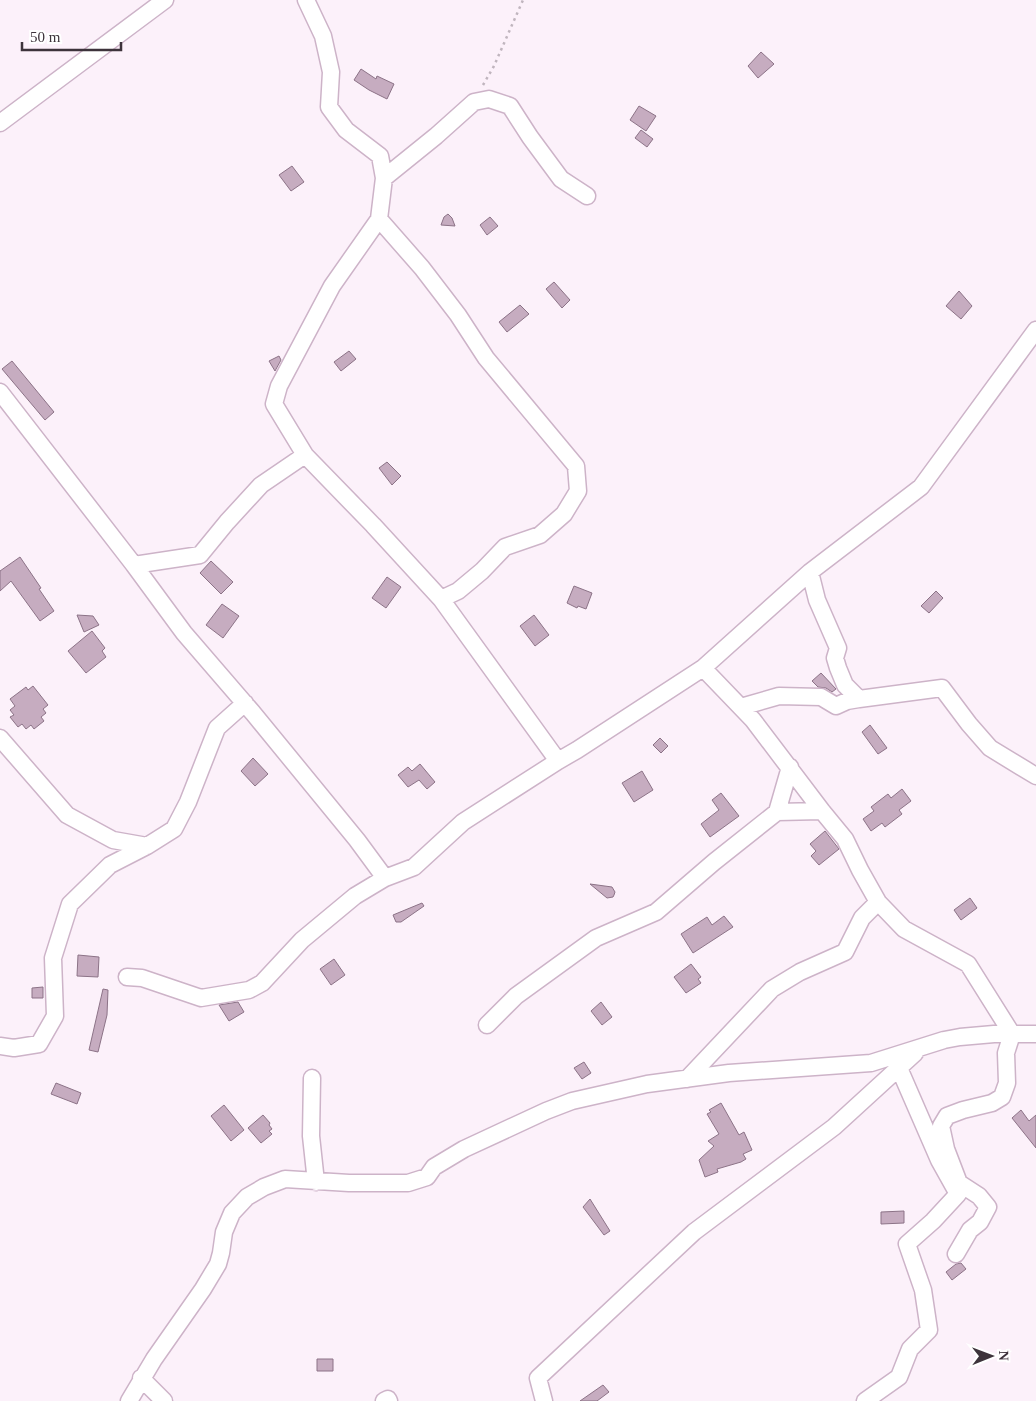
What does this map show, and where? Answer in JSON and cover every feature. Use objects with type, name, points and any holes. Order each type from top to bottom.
[{"type":"street","points":[[0,123],[165,0]]},
{"type":"street","points":[[306,0],[323,36],[331,72],[328,107],[346,130],[380,156],[384,178],[379,220],[332,286],[279,386],[274,404],[304,455],[373,525],[441,599],[558,761]]},
{"type":"street","points":[[384,178],[474,102],[490,99],[510,106],[561,179],[588,196]]},
{"type":"street","points":[[379,220],[422,268],[458,315],[486,358],[576,466],[578,491],[564,514],[540,535],[505,547],[482,571],[458,591],[441,599]]},
{"type":"street","points":[[127,977],[142,978],[201,998],[249,990],[262,983],[302,940],[354,896],[385,878],[414,867],[463,822],[703,668],[810,572],[921,487],[1036,330]]},
{"type":"street","points":[[0,392],[184,633],[246,703],[357,840],[385,878]]},
{"type":"street","points":[[134,566],[200,555],[261,485],[304,455]]},
{"type":"street","points":[[810,572],[817,600],[838,648],[835,658],[838,668],[845,685],[859,699]]},
{"type":"street","points":[[703,668],[753,720],[845,839],[878,902],[904,929],[968,964],[1012,1034],[1006,1053],[1007,1083],[1002,1097],[992,1103],[946,1116],[941,1126],[946,1149],[959,1183],[979,1196],[988,1207],[980,1222],[970,1230],[956,1254]]},
{"type":"street","points":[[741,707],[779,696],[821,697],[836,706],[847,701],[942,688],[990,748],[1036,776]]},
{"type":"street","points":[[0,1046],[14,1048],[39,1044],[55,1016],[53,958],[70,904],[110,865],[147,846],[174,829],[188,802],[217,728],[246,703]]},
{"type":"street","points":[[0,738],[67,815],[113,840],[147,846]]},
{"type":"street","points":[[487,1024],[516,996],[596,938],[656,912],[714,862],[777,812],[790,767]]},
{"type":"street","points":[[777,812],[822,811]]},
{"type":"street","points":[[110,865],[113,840]]},
{"type":"street","points":[[687,1079],[772,989],[800,972],[844,952],[862,918],[878,902]]},
{"type":"street","points":[[129,1401],[141,1378],[203,1289],[218,1264],[224,1232],[232,1213],[247,1197],[271,1184],[285,1179],[316,1182],[408,1183],[416,1181],[426,1177],[434,1167],[464,1149],[546,1111],[572,1101],[647,1084],[729,1073],[871,1063],[944,1040],[960,1037],[1012,1034],[1035,1035]]},
{"type":"street","points":[[543,1401],[538,1378],[680,1245],[694,1232],[834,1127],[920,1048]]},
{"type":"street","points":[[865,1401],[899,1376],[910,1349],[929,1330],[923,1290],[907,1244],[933,1221],[958,1194],[939,1160],[899,1068]]},
{"type":"street","points":[[312,1078],[311,1136],[316,1182]]},
{"type":"street","points":[[141,1378],[164,1401]]},
{"type":"street","points":[[384,1401],[388,1399],[389,1401]]},
{"type":"path","points":[[474,102],[494,66],[523,0]]},
{"type":"building","points":[[761,52],[774,64],[758,78],[748,66]]},
{"type":"building","points":[[361,69],[376,79],[377,76],[394,84],[387,99],[354,80]]},
{"type":"building","points":[[639,106],[656,116],[646,131],[630,120]]},
{"type":"building","points":[[641,130],[653,139],[647,147],[635,138]]},
{"type":"building","points":[[292,166],[304,182],[291,191],[279,175]]},
{"type":"building","points":[[448,214],[455,226],[441,225],[444,217]]},
{"type":"building","points":[[490,217],[498,226],[487,235],[480,225]]},
{"type":"building","points":[[554,282],[570,300],[562,308],[546,289]]},
{"type":"building","points":[[959,291],[972,306],[961,319],[946,306]]},
{"type":"building","points":[[520,305],[529,314],[507,332],[499,322]]},
{"type":"building","points":[[349,351],[356,359],[341,371],[334,362]]},
{"type":"building","points":[[279,356],[281,360],[275,371],[269,361]]},
{"type":"building","points":[[12,361],[54,412],[45,420],[2,369]]},
{"type":"building","points":[[387,462],[401,476],[392,485],[379,468]]},
{"type":"building","points":[[20,557],[54,611],[40,621],[11,581],[0,591],[0,571]]},
{"type":"building","points":[[211,561],[233,582],[221,594],[200,573]]},
{"type":"building","points":[[387,577],[401,587],[386,608],[372,598]]},
{"type":"building","points":[[574,586],[592,593],[586,609],[578,606],[577,608],[567,603]]},
{"type":"building","points":[[936,591],[943,598],[929,613],[921,606]]},
{"type":"building","points":[[222,604],[239,616],[223,638],[206,625]]},
{"type":"building","points":[[77,615],[93,616],[99,625],[84,632]]},
{"type":"building","points":[[534,615],[549,635],[535,646],[520,626]]},
{"type":"building","points":[[92,631],[105,648],[102,651],[106,657],[86,673],[68,651]]},
{"type":"building","points":[[821,673],[836,689],[832,692],[826,688],[818,687],[812,681]]},
{"type":"building","points":[[33,686],[48,705],[43,709],[46,713],[41,717],[44,721],[34,729],[31,725],[26,729],[22,724],[18,727],[10,717],[14,715],[10,710],[15,706],[10,699],[26,687],[28,690]]},
{"type":"building","points":[[870,725],[887,748],[878,754],[862,732]]},
{"type":"building","points":[[660,738],[668,746],[661,753],[653,745]]},
{"type":"building","points":[[253,758],[268,774],[255,786],[241,771]]},
{"type":"building","points":[[420,764],[435,782],[427,789],[419,780],[408,787],[398,775],[408,767],[412,771]]},
{"type":"building","points":[[642,771],[653,790],[634,802],[622,783]]},
{"type":"building","points":[[902,789],[911,801],[899,810],[902,814],[885,827],[882,823],[871,831],[863,819],[874,811],[871,807],[888,794],[891,798]]},
{"type":"building","points":[[721,793],[739,816],[710,837],[701,824],[719,810],[712,800]]},
{"type":"building","points":[[825,831],[839,849],[819,865],[811,856],[816,851],[810,844]]},
{"type":"building","points":[[590,884],[612,887],[615,892],[613,897],[607,898]]},
{"type":"building","points":[[970,898],[977,908],[961,920],[954,910]]},
{"type":"building","points":[[422,903],[424,906],[401,922],[396,922],[393,915]]},
{"type":"building","points":[[724,916],[733,927],[693,953],[681,934],[707,917],[712,925]]},
{"type":"building","points":[[78,955],[99,957],[98,977],[77,976]]},
{"type":"building","points":[[334,959],[345,975],[331,985],[320,969]]},
{"type":"building","points":[[691,964],[701,977],[698,979],[701,983],[686,993],[674,977]]},
{"type":"building","points":[[43,987],[43,998],[32,998],[32,988]]},
{"type":"building","points":[[103,989],[108,990],[107,1015],[98,1052],[89,1050]]},
{"type":"building","points":[[238,1002],[244,1012],[229,1021],[219,1005]]},
{"type":"building","points":[[601,1002],[612,1017],[602,1025],[591,1011]]},
{"type":"building","points":[[584,1062],[591,1073],[582,1079],[574,1068]]},
{"type":"building","points":[[56,1083],[81,1093],[77,1104],[51,1094]]},
{"type":"building","points":[[721,1103],[739,1135],[744,1132],[752,1150],[743,1154],[746,1159],[741,1162],[717,1169],[718,1172],[705,1177],[699,1160],[714,1146],[708,1141],[719,1134],[707,1114],[711,1112],[709,1110]]},
{"type":"building","points":[[224,1105],[244,1130],[231,1141],[211,1116]]},
{"type":"building","points":[[1021,1110],[1029,1121],[1036,1115],[1036,1148],[1012,1118]]},
{"type":"building","points":[[263,1115],[270,1123],[269,1125],[272,1129],[269,1131],[272,1134],[261,1143],[248,1128]]},
{"type":"building","points":[[590,1199],[610,1231],[604,1235],[583,1207]]},
{"type":"building","points":[[904,1211],[904,1223],[881,1224],[881,1212]]},
{"type":"building","points":[[961,1263],[966,1269],[952,1280],[946,1272],[956,1264]]},
{"type":"building","points":[[317,1359],[333,1359],[333,1371],[317,1371]]},
{"type":"building","points":[[603,1385],[609,1392],[597,1401],[580,1401]]}]
